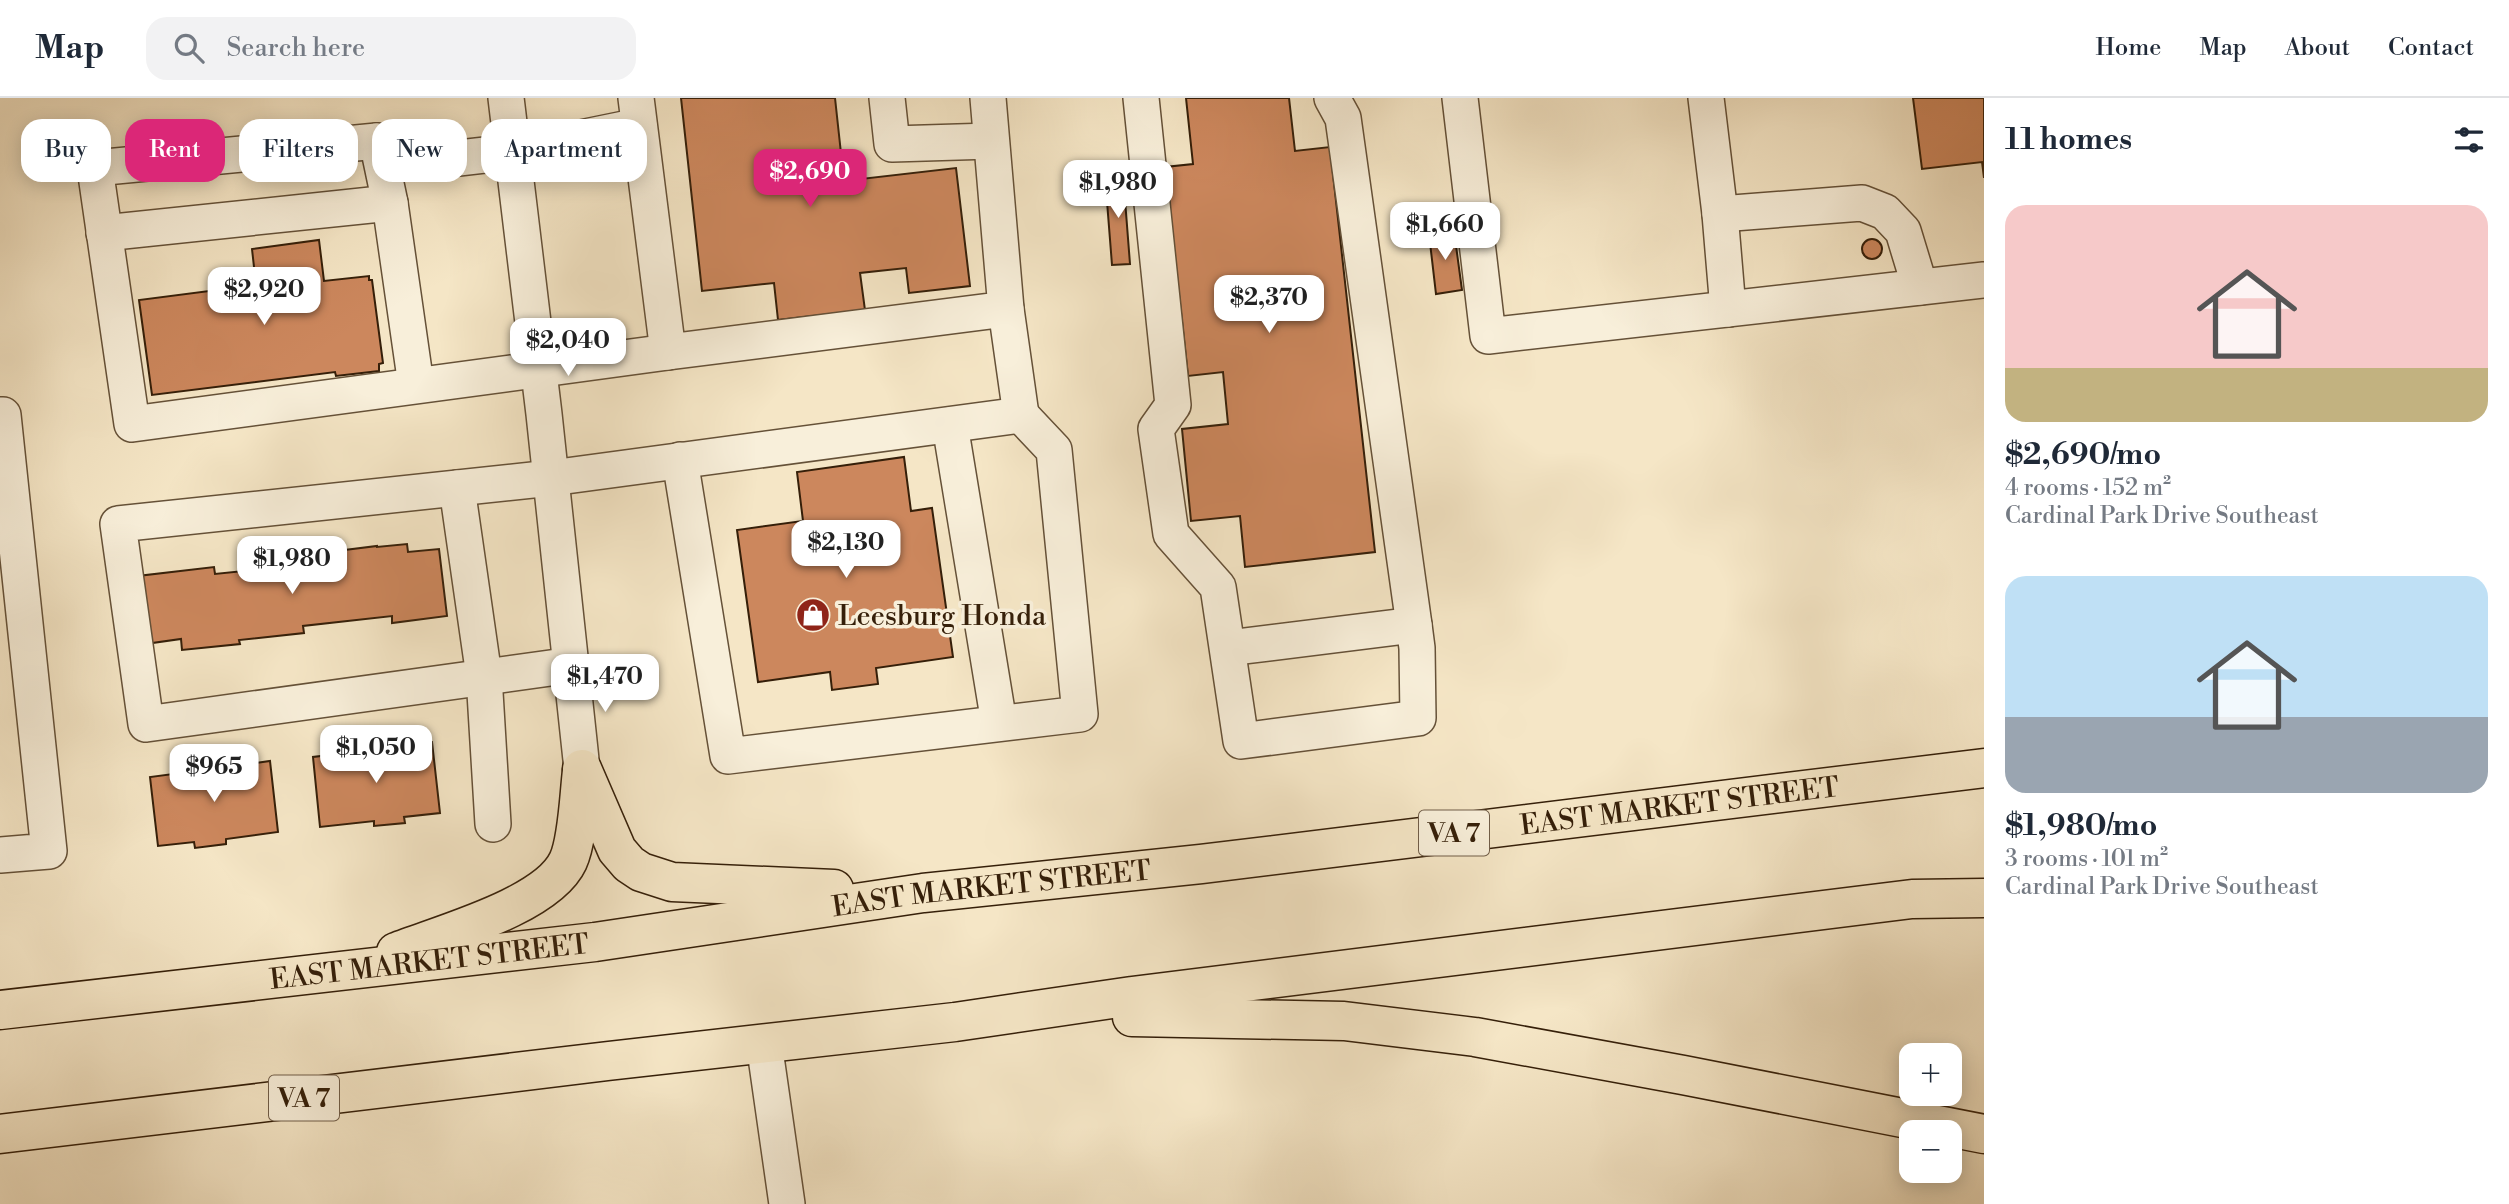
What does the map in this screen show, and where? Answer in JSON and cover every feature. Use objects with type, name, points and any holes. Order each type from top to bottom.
[{"type":"highway","name":"EAST MARKET STREET","points":[[0,1010],[595,942],[923,893],[1201,864],[1984,768]]},
{"type":"highway","points":[[582,769],[617,850],[629,864],[652,877],[672,882],[923,893]]},
{"type":"highway","points":[[342,972],[515,907],[537,894],[563,869],[572,849],[582,769]]},
{"type":"highway","points":[[955,1022],[1132,996],[1912,899],[1984,898]]},
{"type":"highway","name":"VA 7","points":[[0,1134],[955,1022],[1163,1016],[1344,1021],[1488,1040],[1984,1134]]},
{"type":"street","points":[[506,98],[508,119]]},
{"type":"street","points":[[887,98],[892,144],[992,141]]},
{"type":"street","points":[[680,460],[728,756],[1080,713],[1054,450],[1021,415],[1006,309],[988,98]]},
{"type":"street","points":[[1141,98],[1173,405],[1156,429],[1171,534],[1219,587],[1241,741],[1418,718],[1414,625],[1343,118],[1332,98]]},
{"type":"street","points":[[1460,98],[1488,336],[1984,280]]},
{"type":"street","points":[[1706,98],[1728,309]]},
{"type":"street","points":[[615,119],[637,112],[668,352]]},
{"type":"street","points":[[372,141],[94,168],[132,424],[1006,309]]},
{"type":"street","points":[[385,182],[416,385]]},
{"type":"street","points":[[516,182],[539,369],[582,769]]},
{"type":"street","points":[[1720,214],[1862,202],[1885,212],[1903,231],[1920,288]]},
{"type":"street","points":[[104,233],[390,204]]},
{"type":"street","points":[[0,415],[3,415],[5,429],[50,851],[0,855]]},
{"type":"street","points":[[572,665],[146,724],[118,524],[551,478],[1021,415]]},
{"type":"street","points":[[950,425],[999,723]]},
{"type":"street","points":[[457,488],[484,676],[493,824]]},
{"type":"street","points":[[1228,648],[1414,625]]},
{"type":"street","points":[[764,1043],[787,1204]]},
{"type":"building","points":[[681,98],[835,98],[844,181],[956,168],[970,286],[909,293],[906,268],[860,273],[865,310],[778,320],[774,283],[702,291]]},
{"type":"building","points":[[1186,98],[1289,98],[1295,151],[1330,147],[1375,552],[1245,567],[1240,516],[1191,521],[1182,429],[1228,424],[1223,372],[1188,376],[1165,167],[1193,164]]},
{"type":"building","points":[[1913,98],[1984,98],[1984,178],[1982,162],[1922,169]]},
{"type":"building","points":[[1123,174],[1130,264],[1112,265],[1105,176]]},
{"type":"building","points":[[1454,231],[1462,290],[1436,294],[1429,234]]},
{"type":"building","points":[[1872,239],[1879,242],[1882,249],[1879,256],[1872,259],[1865,256],[1862,249],[1865,242]]},
{"type":"building","points":[[319,240],[324,281],[369,276],[369,280],[372,280],[383,363],[379,364],[379,371],[336,376],[335,372],[152,395],[139,300],[256,285],[252,249]]},
{"type":"building","points":[[904,457],[911,511],[932,508],[953,657],[876,668],[878,684],[832,690],[830,672],[758,682],[737,530],[803,521],[797,472]]},
{"type":"building","points":[[407,544],[408,552],[439,549],[447,616],[392,623],[392,616],[303,626],[304,633],[182,650],[181,639],[145,644],[138,576],[214,567],[215,574],[273,568],[272,559]]},
{"type":"building","points":[[432,742],[440,813],[404,817],[405,823],[374,826],[374,821],[320,827],[313,757],[347,753],[346,747],[378,743],[379,748]]},
{"type":"building","points":[[234,760],[234,766],[270,761],[278,832],[226,839],[226,844],[195,848],[194,842],[158,846],[150,777],[204,770],[203,764]]},
{"type":"place","name":"Leesburg Honda","points":[[813,615]]}]
